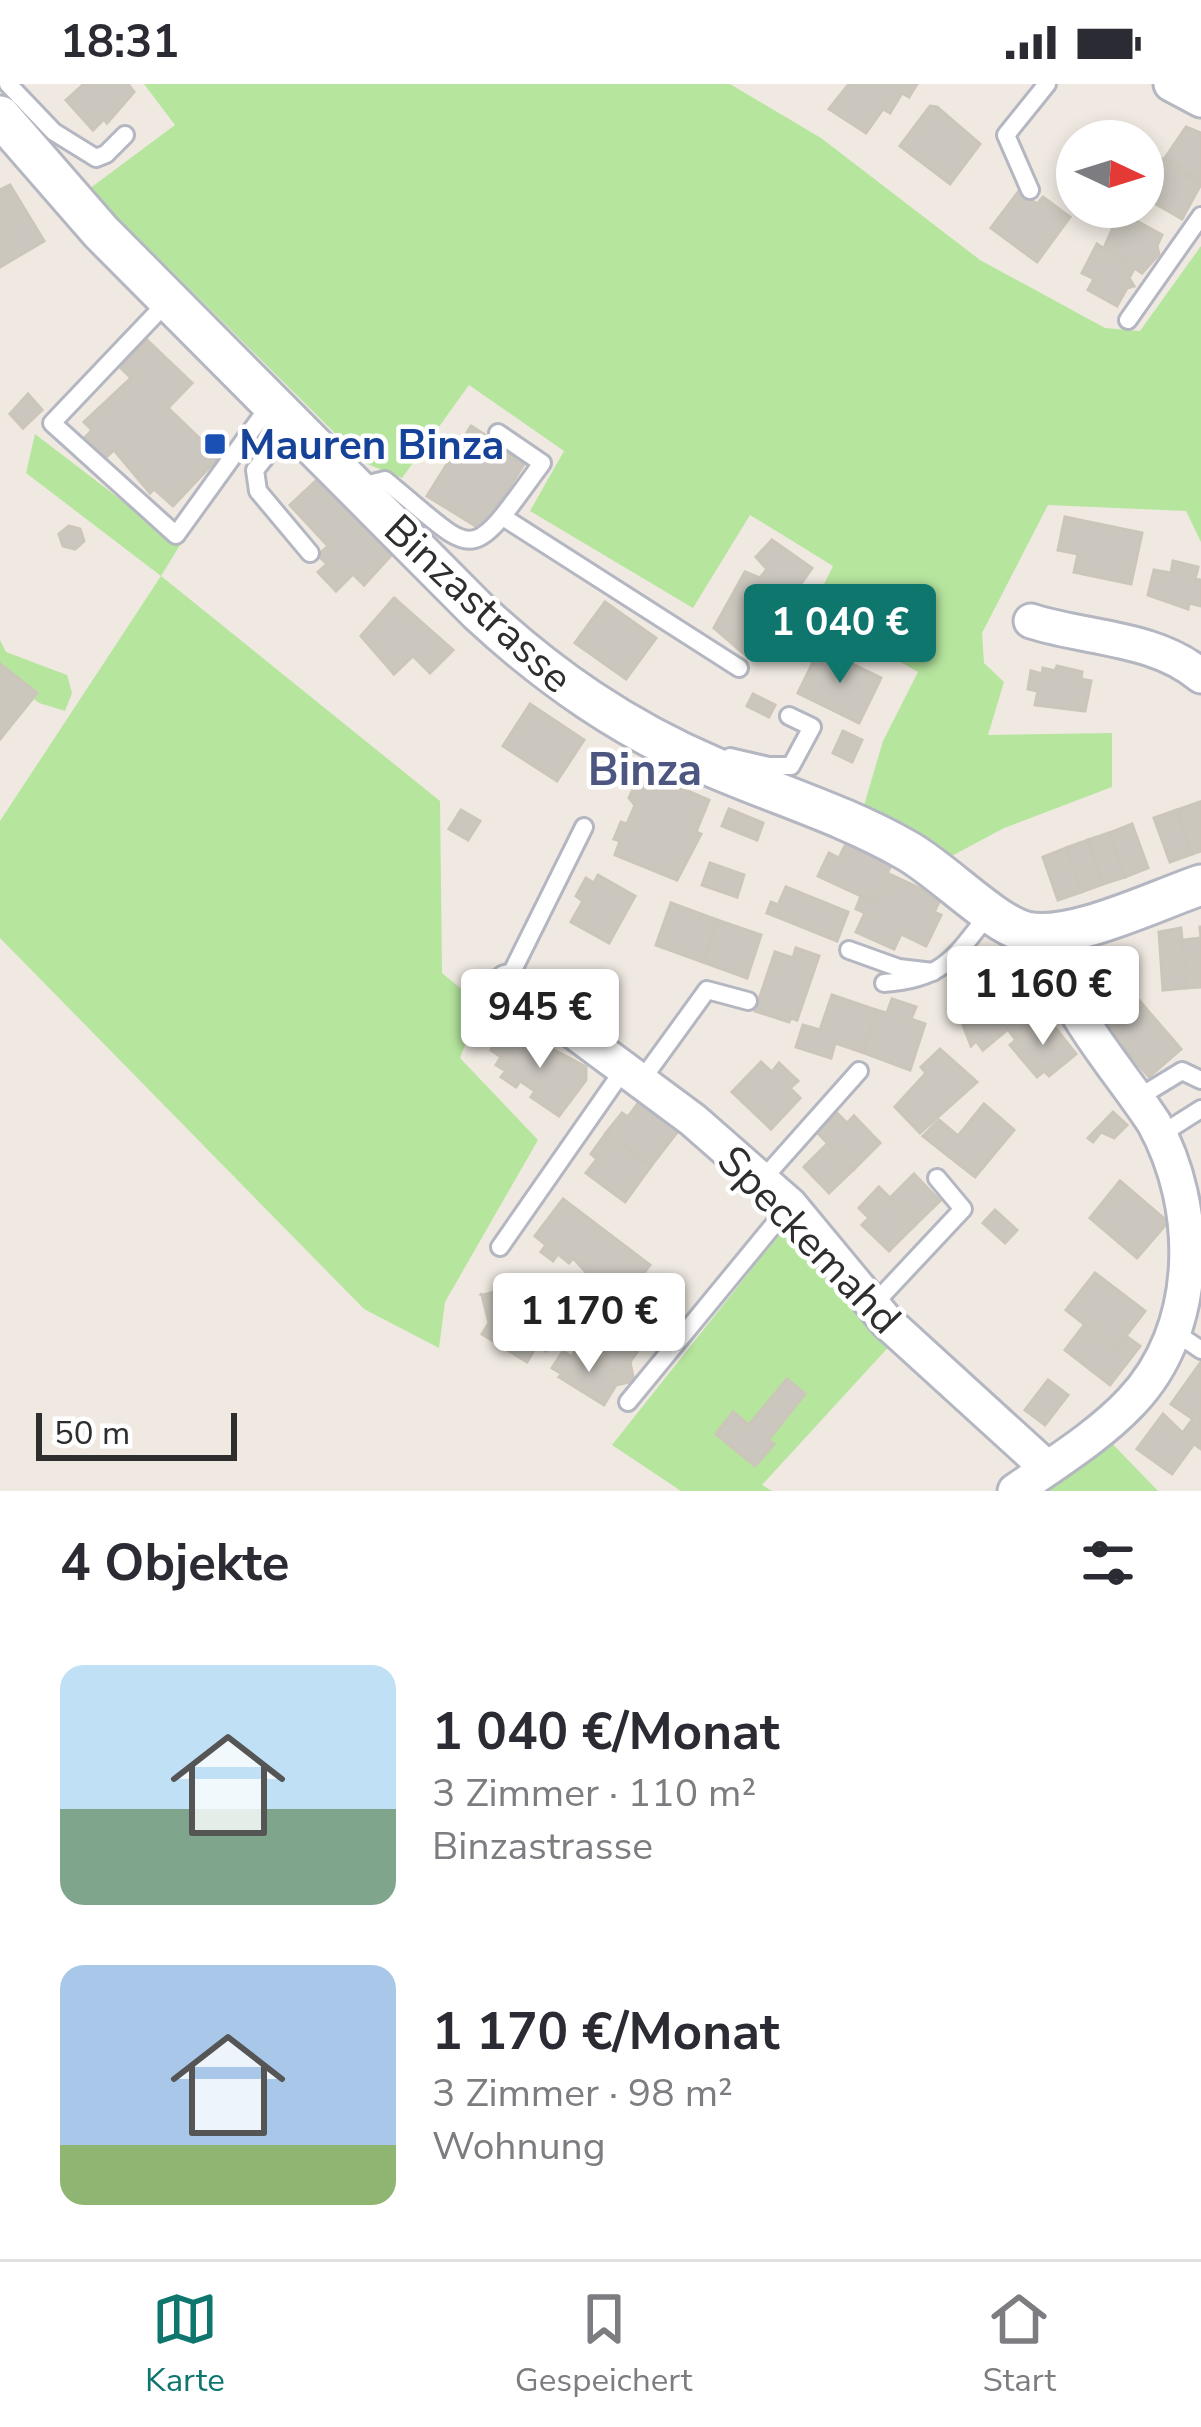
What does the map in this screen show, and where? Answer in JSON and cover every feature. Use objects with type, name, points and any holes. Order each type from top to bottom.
[{"type":"street","points":[[1171,84],[1201,100]]},
{"type":"street","name":"Binzastrasse","points":[[8,134],[541,668],[614,719],[714,768],[906,849],[990,911],[1025,932],[1047,934]]},
{"type":"street","points":[[1031,621],[1149,648],[1201,676]]},
{"type":"street","points":[[1015,1491],[1128,1406],[1163,1362],[1188,1342],[1185,1296],[1196,1233],[1160,1135],[1052,968],[1047,934],[1201,885]]},
{"type":"street","name":"Speckemahd","points":[[507,982],[633,1075],[790,1205],[873,1305],[1046,1467]]},
{"type":"lane","points":[[8,84],[54,132],[96,158],[125,135]]},
{"type":"lane","points":[[1030,190],[1006,135],[1047,84]]},
{"type":"lane","points":[[1128,320],[1201,216]]},
{"type":"lane","points":[[170,300],[52,423],[176,535],[282,413]]},
{"type":"lane","points":[[282,413],[255,470],[258,491],[310,553]]},
{"type":"lane","points":[[356,487],[385,480],[454,539],[472,542],[490,533],[542,463],[498,433]]},
{"type":"lane","points":[[503,517],[739,668]]},
{"type":"lane","points":[[714,768],[731,756],[769,766],[791,766],[812,727],[789,716]]},
{"type":"lane","points":[[507,982],[584,826]]},
{"type":"lane","points":[[884,983],[921,981],[953,961],[990,911]]},
{"type":"lane","points":[[849,950],[899,968],[934,973]]},
{"type":"lane","points":[[500,1246],[633,1075],[707,990],[748,1001]]},
{"type":"lane","points":[[762,1180],[859,1071]]},
{"type":"lane","points":[[1136,1099],[1182,1071],[1201,1080]]},
{"type":"lane","points":[[1160,1135],[1201,1109]]},
{"type":"lane","points":[[873,1305],[963,1209],[937,1178]]},
{"type":"lane","points":[[628,1402],[790,1205]]},
{"type":"green space","points":[[144,84],[730,84],[821,138],[980,260],[1105,328],[1140,331],[1201,246],[1201,542],[1186,511],[1048,505],[982,633],[984,663],[1004,682],[988,735],[1112,733],[1112,787],[1004,828],[948,858],[863,809],[883,741],[918,672],[811,611],[833,566],[750,515],[693,608],[530,511],[564,451],[469,385],[402,478],[365,463],[89,189],[175,125]]},
{"type":"green space","points":[[35,434],[180,545],[161,576],[26,473]]},
{"type":"green space","points":[[161,576],[440,801],[442,973],[481,1005],[460,1058],[538,1140],[445,1302],[439,1348],[364,1309],[0,938],[0,821]]},
{"type":"green space","points":[[0,640],[6,652],[67,675],[72,693],[65,711],[39,703],[0,673]]},
{"type":"green space","points":[[789,1222],[894,1341],[762,1485],[772,1491],[681,1491],[612,1445]]},
{"type":"green space","points":[[1099,1430],[1158,1491],[1032,1491]]},
{"type":"building","points":[[84,84],[128,84],[134,92],[107,123],[104,119],[93,130],[66,100]]},
{"type":"building","points":[[849,84],[917,84],[909,97],[902,93],[890,113],[883,109],[866,133],[829,109]]},
{"type":"building","points":[[930,106],[980,144],[950,184],[900,146]]},
{"type":"building","points":[[1186,127],[1201,133],[1201,184],[1165,158]]},
{"type":"building","points":[[1164,160],[1201,184],[1182,219],[1164,209]]},
{"type":"building","points":[[10,185],[44,241],[0,267],[0,190]]},
{"type":"building","points":[[1019,191],[1037,204],[1043,197],[1056,207],[1056,228],[1062,228],[1037,262],[991,228]]},
{"type":"building","points":[[1113,228],[1149,228],[1162,235],[1159,254],[1142,273],[1104,248]]},
{"type":"building","points":[[1097,244],[1134,269],[1129,278],[1134,286],[1127,288],[1117,306],[1088,290],[1094,279],[1082,273]]},
{"type":"building","points":[[147,340],[192,383],[168,408],[219,457],[173,506],[154,489],[150,493],[114,450],[102,461],[82,441],[92,430],[84,422],[131,378],[121,368]]},
{"type":"building","points":[[28,394],[42,410],[23,428],[10,414]]},
{"type":"building","points":[[471,426],[526,461],[482,530],[427,496]]},
{"type":"building","points":[[320,477],[395,551],[364,585],[353,574],[336,591],[318,572],[327,564],[318,555],[328,546],[290,505]]},
{"type":"building","points":[[1065,517],[1142,533],[1131,584],[1074,572],[1078,554],[1058,550]]},
{"type":"building","points":[[69,526],[80,529],[84,541],[75,549],[63,546],[59,534]]},
{"type":"building","points":[[772,540],[812,568],[749,658],[714,628],[745,572],[760,578],[767,569],[756,557]]},
{"type":"building","points":[[1173,561],[1198,567],[1195,579],[1201,580],[1201,606],[1189,603],[1188,609],[1148,595],[1154,570],[1171,573]]},
{"type":"building","points":[[394,598],[453,650],[430,673],[413,656],[394,674],[361,636]]},
{"type":"building","points":[[605,602],[656,638],[626,679],[575,643]]},
{"type":"building","points":[[820,648],[881,678],[859,723],[798,693]]},
{"type":"building","points":[[0,664],[37,693],[0,739]]},
{"type":"building","points":[[1057,666],[1082,672],[1081,679],[1091,681],[1085,711],[1035,705],[1038,691],[1028,689],[1031,671],[1042,674],[1043,668],[1055,671]]},
{"type":"building","points":[[753,694],[775,705],[769,717],[747,706]]},
{"type":"building","points":[[530,704],[584,740],[557,781],[503,746]]},
{"type":"building","points":[[843,731],[862,740],[852,762],[833,753]]},
{"type":"building","points":[[648,774],[709,800],[696,832],[701,834],[677,880],[615,855],[620,841],[614,839],[635,805],[629,798],[634,787],[643,787]]},
{"type":"building","points":[[1200,802],[1201,851],[1192,854],[1177,810]]},
{"type":"building","points":[[729,809],[763,823],[757,840],[722,826]]},
{"type":"building","points":[[461,810],[480,821],[468,840],[449,829]]},
{"type":"building","points":[[1177,810],[1192,854],[1170,862],[1154,818]]},
{"type":"building","points":[[1132,824],[1148,868],[1125,877],[1109,833]]},
{"type":"building","points":[[1109,833],[1125,877],[1103,884],[1088,840]]},
{"type":"building","points":[[1088,840],[1103,884],[1081,892],[1066,848]]},
{"type":"building","points":[[846,844],[891,865],[874,902],[818,876],[829,853],[839,858]]},
{"type":"building","points":[[1066,848],[1081,892],[1058,900],[1043,857]]},
{"type":"building","points":[[710,863],[744,875],[737,897],[702,885]]},
{"type":"building","points":[[887,873],[941,898],[934,912],[941,915],[926,946],[901,934],[894,949],[856,932],[865,913],[856,909],[861,896],[874,902]]},
{"type":"building","points":[[598,875],[635,896],[609,943],[571,922],[583,901],[576,896],[586,878],[594,883]]},
{"type":"building","points":[[786,887],[848,912],[837,941],[767,913],[771,902],[778,905]]},
{"type":"building","points":[[671,903],[717,920],[703,962],[656,945]]},
{"type":"building","points":[[717,920],[761,935],[747,978],[703,962]]},
{"type":"building","points":[[1181,928],[1186,988],[1163,990],[1159,932]]},
{"type":"building","points":[[1201,938],[1201,987],[1186,988],[1182,940]]},
{"type":"building","points":[[796,948],[819,956],[797,1020],[789,1022],[755,1011],[775,952],[793,958]]},
{"type":"building","points":[[1016,979],[1046,1016],[1016,1040],[1008,1029],[983,1050],[976,1041],[971,1046],[963,1025]]},
{"type":"building","points":[[832,995],[876,1010],[862,1052],[835,1043],[831,1058],[796,1047],[803,1025],[820,1030]]},
{"type":"building","points":[[1136,997],[1181,1049],[1149,1077],[1104,1025]]},
{"type":"building","points":[[892,999],[916,1007],[911,1019],[925,1024],[910,1070],[862,1052],[876,1010],[887,1013]]},
{"type":"building","points":[[1046,1016],[1076,1054],[1049,1076],[1044,1071],[1037,1077],[1010,1045]]},
{"type":"building","points":[[518,1031],[586,1067],[586,1080],[559,1116],[531,1097],[535,1091],[501,1077],[506,1071],[496,1065],[501,1057],[491,1050],[502,1035],[512,1041]]},
{"type":"building","points":[[940,1049],[977,1082],[920,1133],[895,1107],[926,1073],[921,1067]]},
{"type":"building","points":[[761,1062],[772,1072],[779,1063],[798,1081],[790,1088],[800,1098],[771,1129],[732,1092]]},
{"type":"building","points":[[639,1102],[678,1131],[651,1166],[606,1133],[622,1113],[628,1117]]},
{"type":"building","points":[[984,1104],[1014,1130],[975,1177],[923,1136],[939,1120],[958,1136]]},
{"type":"building","points":[[1113,1112],[1127,1125],[1114,1138],[1101,1132],[1093,1142],[1088,1138]]},
{"type":"building","points":[[837,1113],[847,1123],[854,1116],[880,1143],[853,1170],[817,1132]]},
{"type":"building","points":[[606,1133],[651,1166],[625,1202],[586,1173],[597,1159],[591,1154]]},
{"type":"building","points":[[827,1144],[853,1170],[829,1193],[804,1167]]},
{"type":"building","points":[[914,1174],[940,1201],[916,1224],[890,1198]]},
{"type":"building","points":[[1120,1181],[1168,1222],[1137,1258],[1090,1218]]},
{"type":"building","points":[[879,1187],[916,1224],[889,1251],[862,1225],[869,1218],[859,1208]]},
{"type":"building","points":[[563,1199],[650,1265],[620,1303],[609,1294],[604,1300],[592,1291],[597,1284],[573,1258],[569,1263],[558,1254],[553,1261],[541,1252],[546,1245],[535,1236]]},
{"type":"building","points":[[995,1210],[1017,1230],[1005,1243],[983,1223]]},
{"type":"building","points":[[1095,1273],[1145,1311],[1116,1349],[1066,1310]]},
{"type":"building","points":[[515,1280],[560,1308],[546,1331],[482,1295],[511,1288]]},
{"type":"building","points":[[482,1295],[546,1331],[543,1335],[553,1341],[546,1351],[537,1345],[527,1362],[482,1334],[489,1323]]},
{"type":"building","points":[[583,1322],[590,1327],[599,1323],[637,1352],[630,1362],[634,1381],[576,1349],[580,1343],[573,1338]]},
{"type":"building","points":[[1085,1324],[1116,1349],[1126,1336],[1140,1346],[1110,1385],[1065,1350]]},
{"type":"building","points":[[576,1349],[634,1381],[616,1385],[604,1405],[552,1368],[563,1351],[572,1357]]},
{"type":"building","points":[[1201,1362],[1201,1449],[1181,1435],[1193,1419],[1171,1404]]},
{"type":"building","points":[[787,1379],[805,1394],[768,1440],[774,1444],[755,1466],[716,1434],[733,1412],[749,1425]]},
{"type":"building","points":[[1048,1380],[1068,1395],[1045,1425],[1025,1410]]},
{"type":"building","points":[[1163,1414],[1194,1444],[1172,1474],[1137,1449]]},
{"type":"place","name":"Mauren Binza","points":[[215,444]]},
{"type":"district","name":"Binza","points":[[645,769]]}]
